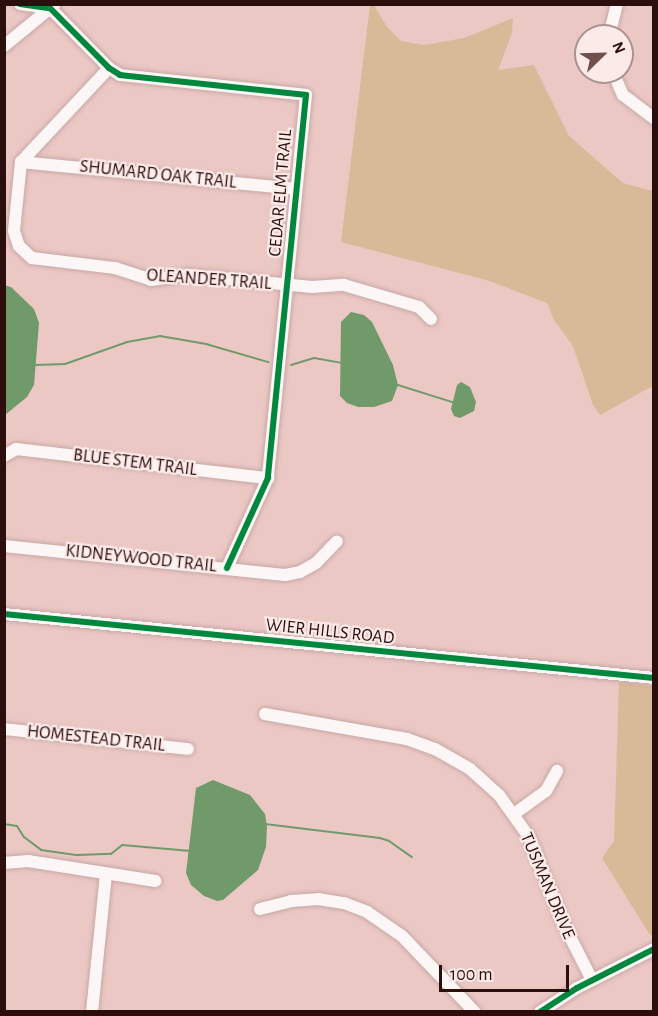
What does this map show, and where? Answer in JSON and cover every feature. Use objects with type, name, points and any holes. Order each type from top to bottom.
[{"type":"street","points":[[20,4],[52,6]]},
{"type":"street","points":[[612,24],[617,4]]},
{"type":"street","points":[[4,46],[52,6]]},
{"type":"street","name":"CEDAR ELM TRAIL","points":[[52,6],[109,68],[120,75],[306,95],[268,478],[227,568]]},
{"type":"street","points":[[21,162],[109,68]]},
{"type":"street","points":[[618,84],[623,95],[654,118]]},
{"type":"street","name":"SHUMARD OAK TRAIL","points":[[21,162],[296,189]]},
{"type":"street","name":"OLEANDER TRAIL","points":[[21,162],[14,231],[19,246],[32,258],[115,268],[151,280],[188,275],[288,285],[344,285],[419,307],[431,319]]},
{"type":"street","name":"BLUE STEM TRAIL","points":[[4,456],[16,449],[268,478]]},
{"type":"street","name":"KIDNEYWOOD TRAIL","points":[[4,546],[285,575],[300,572],[316,563],[337,541]]},
{"type":"street","name":"WIER HILLS ROAD","points":[[4,614],[654,678]]},
{"type":"street","name":"TUSMAN DRIVE","points":[[265,714],[407,739],[435,749],[470,769],[499,795],[514,814],[534,847],[567,931],[592,980]]},
{"type":"street","name":"HOMESTEAD TRAIL","points":[[4,729],[188,748]]},
{"type":"street","points":[[514,814],[546,791],[557,771]]},
{"type":"street","points":[[4,863],[28,861],[155,881]]},
{"type":"street","points":[[92,1011],[106,874]]},
{"type":"street","points":[[260,909],[291,901],[318,899],[344,903],[367,912],[402,936],[475,1011]]},
{"type":"street","points":[[540,1011],[592,980],[650,950],[654,963]]},
{"type":"shaded area","points":[[370,5],[374,5],[387,27],[401,41],[424,45],[464,38],[513,18],[512,33],[498,70],[534,65],[569,136],[623,183],[653,191],[653,386],[600,415],[593,405],[573,346],[554,320],[547,303],[486,280],[341,242]]},
{"type":"shaded area","points":[[4,285],[11,287],[34,309],[39,323],[34,385],[27,397],[5,415]]},
{"type":"shaded area","points":[[351,312],[364,315],[372,322],[393,365],[398,385],[392,401],[374,407],[358,407],[347,403],[340,396],[341,322]]},
{"type":"shaded area","points":[[461,382],[470,387],[476,402],[474,411],[460,418],[454,416],[451,409],[457,385]]},
{"type":"shaded area","points":[[619,682],[653,686],[654,934],[650,935],[602,858],[614,841]]},
{"type":"shaded area","points":[[213,780],[250,795],[265,814],[267,826],[266,847],[258,870],[223,900],[217,901],[204,896],[191,885],[186,873],[196,788]]},
{"type":"waterway","points":[[35,365],[65,364],[127,342],[160,336],[206,344],[268,362]]},
{"type":"waterway","points":[[291,365],[314,358],[342,363]]},
{"type":"waterway","points":[[398,385],[452,402]]},
{"type":"waterway","points":[[4,824],[17,826],[24,837],[41,850],[78,855],[111,854],[122,845],[191,851]]},
{"type":"waterway","points":[[265,824],[380,838],[389,841],[412,857]]},
{"type":"cycle path","points":[[20,4],[50,8],[109,68],[120,75],[306,95],[268,478],[227,568]]},
{"type":"cycle path","points":[[4,614],[654,678]]},
{"type":"cycle path","points":[[540,1012],[577,988],[654,949]]}]
